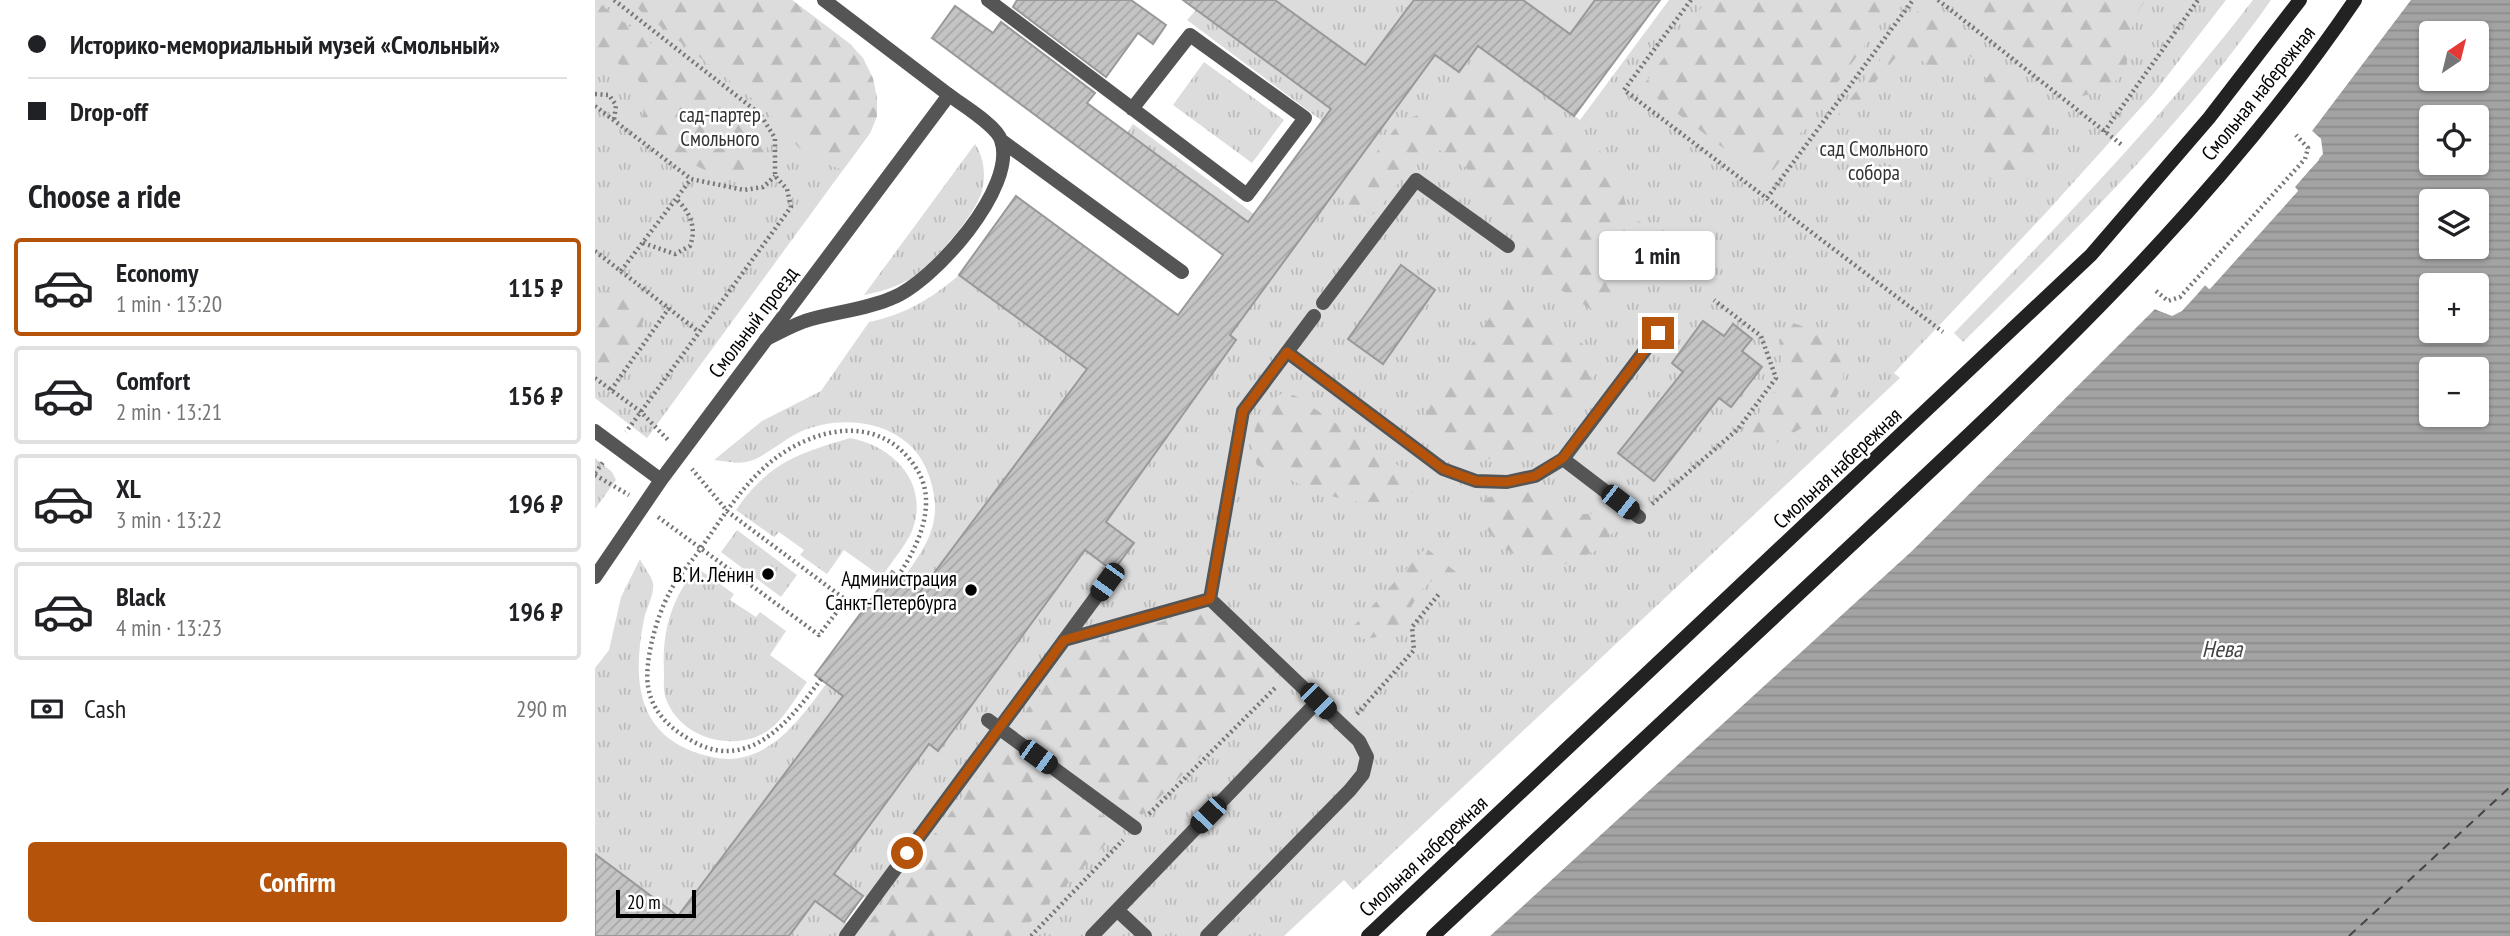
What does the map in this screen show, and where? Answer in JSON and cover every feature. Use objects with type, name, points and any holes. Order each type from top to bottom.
[{"type":"main road","name":"Смольная набережная","points":[[1368,936],[2091,255],[2209,118],[2300,0]]},
{"type":"main road","name":"Смольная набережная","points":[[1433,936],[1957,447],[2127,282],[2243,147],[2321,50],[2355,0]]},
{"type":"street","points":[[824,0],[996,130],[1002,141],[1182,272]]},
{"type":"street","points":[[988,0],[1132,109],[1247,195],[1305,118],[1190,35],[1132,109]]},
{"type":"street","name":"Смольный проезд","points":[[595,577],[661,480],[949,95]]},
{"type":"street","points":[[766,339],[803,322],[893,298],[926,279],[961,240],[988,201],[1001,168],[1002,141]]},
{"type":"street","points":[[1324,303],[1416,180],[1508,246]]},
{"type":"street","points":[[1210,599],[1243,411],[1314,316]]},
{"type":"street","points":[[1287,352],[1443,469],[1476,481],[1507,482],[1535,476],[1563,458],[1658,333]]},
{"type":"street","points":[[595,431],[661,480]]},
{"type":"street","points":[[1563,458],[1639,517]]},
{"type":"street","points":[[846,936],[993,724],[1064,640],[1107,582]]},
{"type":"street","points":[[1064,640],[1210,599]]},
{"type":"street","points":[[1207,936],[1363,774],[1367,757],[1359,741],[1210,599]]},
{"type":"street","points":[[1092,936],[1318,701]]},
{"type":"street","points":[[993,724],[1135,828]]},
{"type":"street","points":[[1117,910],[1145,936]]},
{"type":"path","points":[[595,378],[641,412],[791,207],[787,190],[775,176],[775,138],[760,114],[614,0]]},
{"type":"path","points":[[1691,0],[1624,90],[1943,332]]},
{"type":"path","points":[[1767,198],[1913,0]]},
{"type":"path","points":[[1938,0],[2122,145]]},
{"type":"path","points":[[2104,132],[2198,0]]},
{"type":"path","points":[[595,93],[609,95],[616,105],[614,120]]},
{"type":"path","points":[[595,106],[691,179],[744,190],[763,187],[775,176]]},
{"type":"path","points":[[2155,292],[2168,301],[2179,297],[2305,159],[2308,148],[2296,135]]},
{"type":"path","points":[[621,271],[691,179]]},
{"type":"path","points":[[643,243],[675,254],[691,246],[694,236],[692,222],[676,199]]},
{"type":"path","points":[[595,251],[699,332]]},
{"type":"path","points":[[1639,517],[1738,429],[1776,378],[1761,336],[1714,300]]},
{"type":"path","points":[[611,390],[669,308]]},
{"type":"path","points":[[821,679],[785,724],[766,740],[737,751],[712,751],[684,737],[659,716],[648,686],[652,640],[669,593],[727,512],[757,474],[787,450],[851,430],[877,433],[902,448],[919,471],[925,498],[923,527],[916,548],[898,576]]},
{"type":"path","points":[[659,518],[819,635],[846,600],[727,512],[694,471]]},
{"type":"path","points":[[1345,727],[1415,650],[1412,627],[1439,594]]},
{"type":"path","points":[[1031,936],[1289,674]]},
{"type":"green space","name":"сад-партер Смольного","points":[[595,0],[792,0],[850,44],[863,58],[873,78],[877,98],[877,116],[870,133],[647,438],[595,398]]},
{"type":"green space","points":[[595,0],[754,123],[766,140],[768,167],[752,176],[736,178],[719,175],[686,160],[642,130],[645,87],[616,62],[595,53]]},
{"type":"green space","points":[[627,0],[792,0],[850,44],[873,78],[877,116],[870,133],[843,170],[821,162],[800,149],[763,107]]},
{"type":"green space","points":[[1275,0],[1414,0],[1365,65]]},
{"type":"green space","points":[[1523,0],[1595,0],[1570,34]]},
{"type":"green space","name":"сад Смольного собора","points":[[1669,0],[2226,0],[2154,93],[2043,216],[1894,373],[1900,378],[1353,890],[1344,880],[1284,936],[789,936],[820,893],[823,906],[847,923],[866,898],[842,880],[827,884],[929,744],[939,751],[1091,543],[1134,543],[1114,528],[1100,530],[1236,341],[1230,335],[1435,55],[1459,72],[1478,46],[1580,120]]},
{"type":"green space","points":[[1707,0],[1898,0],[1766,180],[1642,87]]},
{"type":"green space","points":[[1958,0],[2146,0],[2136,16],[2131,33],[2127,70],[2105,88],[2079,97]]},
{"type":"green space","points":[[2253,0],[2271,0],[2201,91],[2085,220],[1963,342],[1954,333],[2146,129]]},
{"type":"green space","points":[[1921,7],[2051,115],[2044,155],[2035,170],[2019,187],[1999,185],[1977,170],[1973,151],[1984,136],[1969,112],[1977,92],[1991,72],[1970,56],[1943,69],[1929,65],[1902,50],[1850,112],[1838,115]]},
{"type":"green space","points":[[1196,10],[1331,109],[1322,121],[1187,20]]},
{"type":"green space","points":[[1204,62],[1284,120],[1252,163],[1173,105]]},
{"type":"green space","points":[[1494,69],[1615,163],[1626,205],[1636,220],[1650,226],[1682,227],[1699,235],[1704,246],[1691,273],[1671,281],[1644,281],[1622,287],[1601,316],[1521,264],[1519,256],[1530,240],[1528,232],[1470,189],[1470,171],[1441,150],[1417,157],[1377,212],[1368,217],[1343,201],[1347,190],[1401,121],[1424,113],[1479,71]]},
{"type":"green space","points":[[1133,124],[1254,214],[1248,222],[1127,133]]},
{"type":"green space","points":[[975,144],[982,161],[983,185],[978,201],[962,226],[930,263],[910,279],[888,289],[864,295]]},
{"type":"green space","points":[[959,275],[1087,369],[919,593],[902,580],[927,542],[934,517],[933,489],[919,456],[907,443],[892,433],[857,423],[820,425],[795,434],[753,460],[738,463],[714,460],[762,421],[821,391],[869,322],[895,315],[917,304]]},
{"type":"green space","points":[[610,291],[630,298],[645,313],[641,329],[631,345],[619,359],[606,368],[595,362],[595,293]]},
{"type":"green space","points":[[1513,294],[1591,350],[1596,358],[1590,383],[1542,438],[1515,457],[1473,460],[1449,453],[1430,438],[1424,422],[1432,401],[1504,297]]},
{"type":"green space","points":[[1793,323],[1810,331],[1833,350],[1841,362],[1843,379],[1837,396],[1822,414],[1771,446],[1759,443],[1752,433],[1753,421],[1789,374],[1782,361],[1779,340]]},
{"type":"green space","points":[[1283,393],[1296,396],[1412,475],[1417,482],[1414,492],[1374,502],[1354,501],[1315,490],[1257,465],[1253,445],[1257,424],[1267,406]]},
{"type":"green space","points":[[850,438],[881,449],[894,459],[912,483],[916,498],[912,531],[882,577],[844,550],[827,574],[800,555],[804,550],[779,532],[774,537],[736,510],[760,481],[785,462],[814,449]]},
{"type":"green space","points":[[595,458],[612,472],[616,480],[595,509]]},
{"type":"green space","points":[[1529,486],[1548,507],[1568,515],[1602,513],[1615,529],[1602,548],[1545,573],[1499,545],[1478,518],[1483,499]]},
{"type":"green space","points":[[737,530],[797,575],[781,597],[721,552]]},
{"type":"green space","points":[[1426,548],[1466,580],[1457,585],[1433,580],[1416,598],[1400,625],[1379,637],[1362,639],[1351,629]]},
{"type":"green space","points":[[640,559],[651,577],[653,587],[640,643],[640,687],[645,707],[668,738],[687,749],[712,757],[731,759],[748,756],[764,749],[792,727],[826,684],[843,696],[678,916],[595,854],[595,668],[609,650],[621,597]]},
{"type":"green space","points":[[696,567],[734,594],[730,600],[756,617],[760,612],[786,631],[770,655],[807,682],[775,725],[746,740],[714,739],[699,734],[674,714],[665,696],[664,657],[667,629],[674,604]]},
{"type":"green space","points":[[1209,607],[1280,677],[1142,815],[1015,727],[1069,650]]},
{"type":"green space","points":[[1002,743],[1120,829],[1017,936],[859,936]]},
{"type":"water","name":"Нева","points":[[2411,0],[2510,0],[2510,936],[1490,936],[1912,551],[2155,309],[2171,313],[2177,311],[2189,303],[2205,285],[2210,289],[2298,191],[2294,187],[2319,160],[2321,139],[2312,131]]},
{"type":"pier","points":[[2312,131],[2321,139],[2323,154],[2295,187],[2298,190],[2209,289],[2205,285],[2182,311],[2172,316],[2155,309],[2157,307],[2172,312],[2180,308],[2203,282],[2209,284],[2293,191],[2291,185],[2319,153],[2318,141],[2310,134]]},
{"type":"building","points":[[1017,0],[1131,0],[1166,25],[1153,44],[1138,33],[1106,77],[1013,7]]},
{"type":"building","points":[[1183,0],[1275,0],[1365,65],[1414,0],[1523,0],[1570,34],[1595,0],[1660,0],[1574,116],[1478,46],[1459,72],[1435,55],[1230,335],[1236,340],[1106,522],[1134,543],[1113,571],[1085,550],[938,751],[929,744],[834,874],[863,896],[844,922],[815,901],[789,936],[595,936],[595,854],[678,916],[843,696],[815,675],[892,571],[919,593],[1087,369],[959,275],[1016,196],[1178,315],[1223,255],[932,38],[955,6],[993,33],[1001,22],[1095,93],[1087,103],[1248,222],[1331,109]]},
{"type":"building","points":[[1401,265],[1435,290],[1383,364],[1348,339]]},
{"type":"building","points":[[1703,321],[1724,336],[1733,324],[1752,339],[1742,351],[1762,367],[1731,407],[1719,398],[1654,481],[1618,453],[1683,372],[1672,363]]},
{"type":"ferry route","points":[[2349,936],[2510,787]]},
{"type":"place","name":"В. И. Ленин","points":[[768,574]]},
{"type":"place","name":"Администрация Санкт-Петербурга","points":[[971,590]]},
{"type":"route","points":[[907,853],[1064,640],[1210,599],[1243,411],[1287,352],[1443,469],[1476,481],[1507,482],[1535,476],[1563,458],[1658,333]]}]
